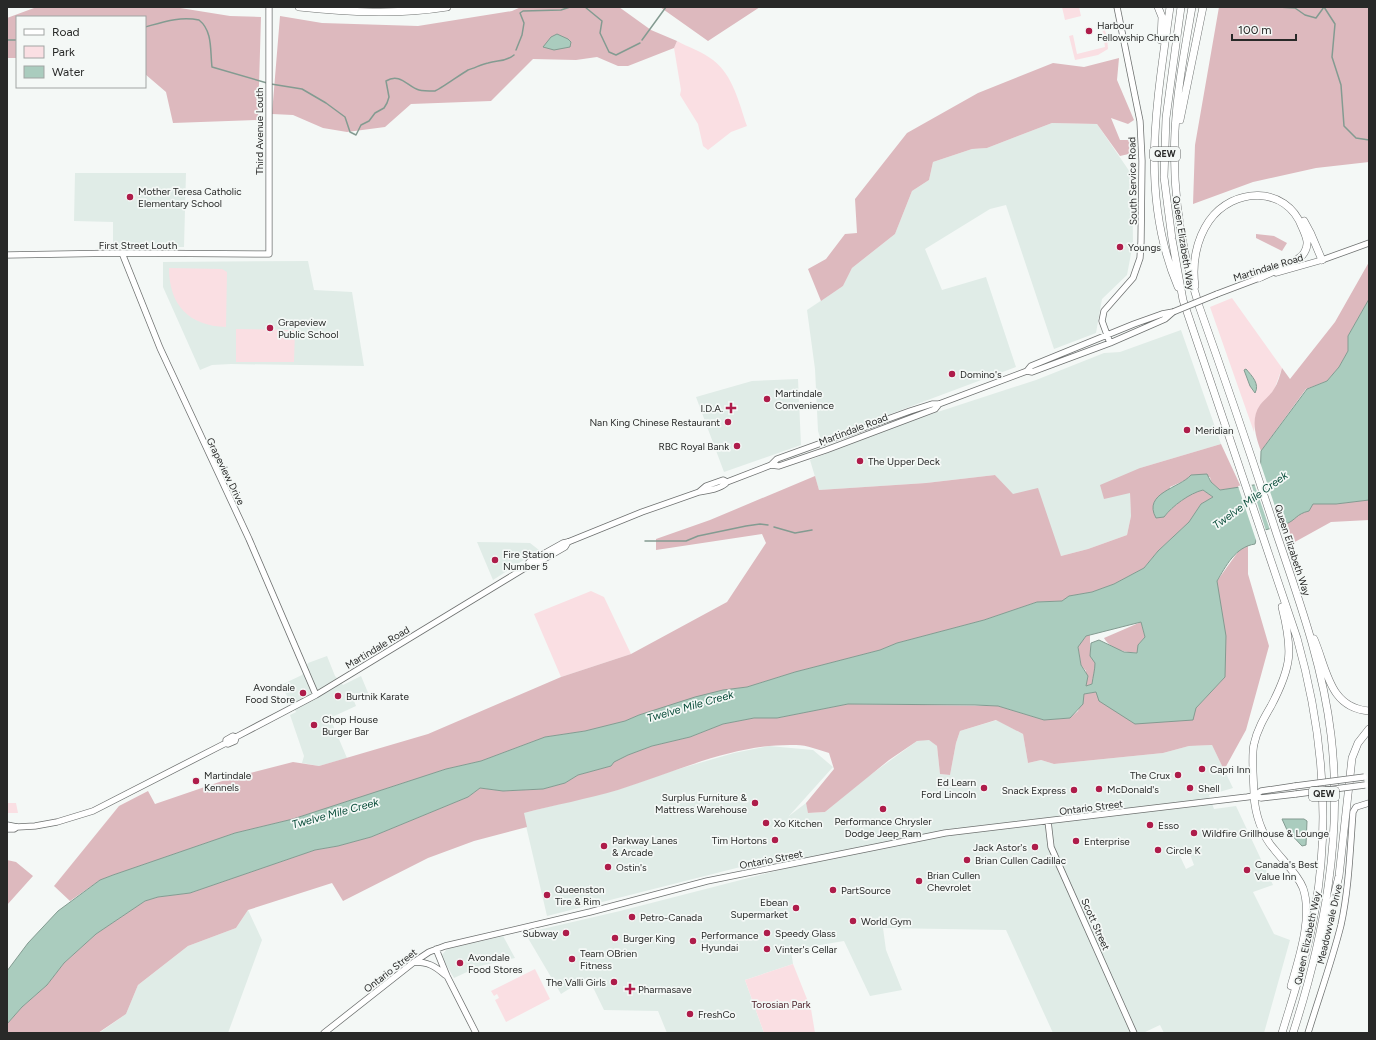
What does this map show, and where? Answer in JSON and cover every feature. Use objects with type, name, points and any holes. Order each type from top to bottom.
[{"type":"highway","points":[[299,7],[372,12],[408,12],[447,7]]},
{"type":"highway","points":[[1158,7],[1162,17],[1162,28],[1153,144],[1158,213],[1170,268],[1183,300]]},
{"type":"highway","points":[[1158,90],[1170,7]]},
{"type":"highway","name":"Queen Elizabeth Way","points":[[1181,7],[1166,118],[1164,177],[1172,239],[1183,300],[1297,638],[1309,681],[1316,716],[1323,779],[1322,842],[1315,910],[1301,971],[1282,1033]]},
{"type":"highway","name":"Queen Elizabeth Way","points":[[1192,7],[1175,130],[1175,176],[1182,244],[1198,306],[1240,424],[1305,619],[1323,687],[1331,735],[1334,814],[1330,876],[1309,984],[1293,1033]]},
{"type":"highway","points":[[1175,176],[1180,122],[1203,7]]},
{"type":"highway","points":[[1198,306],[1194,271],[1195,258],[1204,229],[1218,212],[1239,198],[1262,196],[1277,200],[1291,208],[1299,218],[1307,238],[1304,254],[1298,260],[1259,278]]},
{"type":"highway","points":[[1299,218],[1305,222],[1322,260]]},
{"type":"highway","points":[[1269,558],[1285,622],[1289,661],[1287,673],[1262,722],[1254,745],[1254,796],[1264,834],[1273,849],[1297,876],[1306,902],[1301,952],[1278,1033]]},
{"type":"highway","points":[[1305,619],[1335,693],[1345,704],[1352,708],[1369,711]]},
{"type":"highway","points":[[1309,984],[1326,934],[1339,876],[1352,758],[1358,743],[1369,729]]},
{"type":"main road","name":"Third Avenue Louth","points":[[269,7],[269,254]]},
{"type":"main road","name":"South Service Road","points":[[1110,343],[1102,320],[1104,311],[1133,278],[1140,258],[1141,242],[1142,161],[1140,121],[1117,7]]},
{"type":"main road","name":"Martindale Road","points":[[7,829],[57,822],[93,811],[226,743],[226,740],[233,736],[236,737],[316,695],[526,568],[529,562],[563,542],[568,542],[634,515],[699,492],[706,486],[723,480],[727,482],[771,465],[779,466],[826,450],[935,409],[939,404],[1027,371],[1032,372],[1110,343],[1153,324],[1173,312],[1259,278],[1322,260],[1369,243]]},
{"type":"main road","name":"Grapeview Drive","points":[[122,254],[160,348],[209,458],[249,539],[316,695]]},
{"type":"main road","name":"First Street Louth","points":[[7,256],[269,254]]},
{"type":"main road","name":"Martindale Road","points":[[1027,371],[1031,366],[1107,335],[1162,314],[1173,312]]},
{"type":"main road","name":"Ontario Street","points":[[1254,796],[1260,791],[1367,777]]},
{"type":"main road","name":"Ontario Street","points":[[324,1033],[414,962],[436,949],[707,881],[945,833],[1254,796],[1261,798],[1367,785]]},
{"type":"main road","name":"Meadowvale Drive","points":[[1308,1033],[1326,978],[1341,924],[1348,881],[1353,812],[1356,807],[1369,803]]},
{"type":"main road","name":"Scott Street","points":[[1048,821],[1051,848],[1134,1033]]},
{"type":"main road","name":"Martindale Road","points":[[7,824],[17,827]]},
{"type":"main road","points":[[436,949],[447,976],[476,1033]]},
{"type":"main road","points":[[414,962],[424,962],[434,965],[447,976]]},
{"type":"shaded area","points":[[174,7],[230,16],[261,17],[258,120],[173,123],[166,92],[146,75],[146,16],[16,16],[16,58],[7,58],[7,18],[34,8]]},
{"type":"shaded area","points":[[521,7],[619,7],[651,30],[677,41],[674,48],[628,66],[618,66],[597,57],[576,60],[533,59],[491,101],[411,104],[385,127],[347,132],[323,128],[293,115],[272,114],[280,16],[322,23],[418,26],[512,11]]},
{"type":"shaded area","points":[[660,7],[760,7],[708,41]]},
{"type":"shaded area","points":[[1219,7],[1369,7],[1369,162],[1316,168],[1253,182],[1193,204],[1195,145]]},
{"type":"shaded area","points":[[1119,58],[1117,80],[1134,120],[1128,124],[1111,118],[1120,140],[1133,140],[1133,153],[1120,156],[1097,124],[1052,123],[987,148],[972,149],[933,162],[929,180],[912,191],[895,234],[852,268],[843,286],[821,301],[808,269],[826,259],[845,234],[857,233],[855,199],[907,133],[978,93],[1053,63],[1084,67]]},
{"type":"shaded area","points":[[1052,123],[1097,124],[1132,175],[1133,243],[1127,275],[1102,299],[1096,333],[1054,349],[1006,205],[990,209],[925,249],[942,290],[986,277],[1016,367],[821,440],[818,431],[815,369],[807,310],[843,286],[852,268],[895,234],[912,191],[929,180],[933,162],[972,149],[987,148]]},
{"type":"shaded area","name":"Mother Teresa Catholic Elementary School","points":[[75,173],[186,173],[184,247],[113,247],[113,222],[74,221]]},
{"type":"shaded area","points":[[1256,234],[1274,236],[1287,243],[1282,251],[1256,238]]},
{"type":"shaded area","name":"Grapeview Public School","points":[[308,261],[314,290],[352,292],[364,366],[231,364],[212,365],[200,370],[163,287],[163,262]]},
{"type":"shaded area","points":[[1369,262],[1369,299],[1348,336],[1348,351],[1339,367],[1327,381],[1306,389],[1261,451],[1255,428],[1255,416],[1257,410],[1271,394],[1279,379],[1282,368],[1290,379],[1335,322]]},
{"type":"shaded area","points":[[1181,330],[1221,444],[1140,468],[1130,492],[1131,516],[1127,535],[1088,549],[1061,556],[995,475],[926,483],[819,490],[810,460],[904,423],[1036,380],[1104,353],[1120,352]]},
{"type":"shaded area","points":[[798,379],[801,445],[724,472],[696,397],[752,381]]},
{"type":"shaded area","points":[[1221,444],[1241,487],[1220,490],[1211,482],[1210,477],[1188,479],[1170,487],[1164,517],[1182,500],[1193,494],[1203,490],[1213,497],[1201,504],[1189,522],[1158,551],[1144,568],[1114,584],[1092,592],[1070,596],[1062,601],[1037,602],[984,620],[897,643],[880,650],[795,672],[747,687],[723,690],[639,715],[625,721],[585,731],[545,737],[481,761],[446,769],[293,819],[235,833],[113,875],[100,880],[70,901],[54,886],[119,806],[148,791],[155,804],[231,778],[293,762],[319,766],[428,734],[561,677],[631,654],[727,602],[766,543],[762,534],[656,550],[656,539],[710,520],[815,476],[819,490],[926,483],[995,475],[1013,494],[1038,488],[1061,556],[1088,549],[1127,535],[1131,516],[1130,493],[1104,499],[1100,485],[1140,468]]},
{"type":"shaded area","points":[[1369,500],[1369,520],[1331,522],[1293,543],[1287,524],[1299,513],[1309,511],[1312,504],[1336,504]]},
{"type":"shaded area","points":[[477,542],[530,543],[539,550],[493,580]]},
{"type":"shaded area","points":[[1248,545],[1248,574],[1269,646],[1246,730],[1224,770],[1212,745],[1189,746],[1163,753],[1054,764],[1041,760],[1028,763],[1023,734],[996,720],[960,731],[956,743],[950,775],[940,774],[937,746],[929,740],[917,741],[889,760],[825,812],[808,813],[806,803],[834,769],[829,753],[800,745],[750,749],[706,760],[618,790],[524,813],[527,827],[474,841],[428,858],[343,901],[332,883],[248,910],[236,928],[188,946],[138,985],[126,1014],[98,1033],[7,1033],[7,1024],[22,1007],[47,985],[64,963],[96,934],[145,901],[158,897],[190,893],[315,850],[338,846],[371,837],[468,797],[480,788],[503,791],[543,789],[565,783],[578,775],[611,766],[613,762],[652,746],[690,737],[723,724],[754,718],[777,718],[848,704],[998,706],[1044,720],[1070,718],[1078,711],[1084,694],[1096,692],[1196,708],[1225,677],[1217,581],[1240,549]]},
{"type":"shaded area","points":[[1141,622],[1145,637],[1138,645],[1138,653],[1114,648],[1104,638]]},
{"type":"shaded area","points":[[1090,635],[1090,656],[1096,663],[1092,684],[1086,686],[1086,671],[1081,665],[1078,646],[1086,636]]},
{"type":"shaded area","points":[[327,656],[335,676],[343,685],[361,676],[369,695],[354,701],[356,706],[330,718],[347,758],[319,766],[302,763],[304,756],[290,715],[296,712],[281,685],[302,675],[308,663]]},
{"type":"shaded area","points":[[997,720],[1023,734],[1028,763],[1041,760],[1054,764],[1163,753],[1189,746],[1212,745],[1233,788],[1209,795],[1214,809],[1236,806],[1273,885],[1253,892],[1274,934],[1290,940],[1264,1033],[1164,1033],[1160,1025],[1143,1033],[1053,1033],[1006,930],[883,928],[886,950],[902,990],[870,996],[844,941],[791,950],[793,964],[745,980],[764,1033],[667,1033],[658,1011],[604,1010],[588,977],[561,994],[525,933],[620,911],[799,865],[795,853],[547,916],[523,813],[617,790],[675,770],[734,753],[769,746],[813,750],[833,767],[789,816],[806,803],[809,813],[825,812],[866,778],[917,741],[929,739],[937,746],[940,774],[950,775],[956,743],[960,731]],"holes":[[[1188,849],[1194,865],[1186,869],[1179,854]]]},
{"type":"shaded area","points":[[7,860],[16,862],[33,876],[7,905]]},
{"type":"shaded area","points":[[248,910],[262,940],[228,1033],[99,1033],[126,1014],[138,985],[188,946],[236,928]]},
{"type":"shaded area","points":[[503,936],[515,958],[480,966],[454,978],[441,956],[447,949]]},
{"type":"green space","points":[[1062,7],[1079,7],[1081,16],[1065,20]]},
{"type":"green space","points":[[1098,23],[1102,23],[1107,36],[1108,49],[1098,55],[1075,60],[1069,36],[1073,35],[1077,54],[1105,47],[1102,27],[1099,28]]},
{"type":"green space","points":[[677,41],[705,54],[726,73],[738,99],[747,126],[731,132],[708,150],[703,146],[698,124],[680,95],[681,90],[674,48]]},
{"type":"green space","points":[[169,268],[222,269],[227,272],[226,327],[201,323],[184,311],[177,303],[173,293]]},
{"type":"green space","points":[[1232,298],[1282,368],[1274,390],[1266,401],[1260,405],[1256,415],[1254,432],[1210,307]]},
{"type":"green space","points":[[236,329],[295,330],[294,362],[236,362]]},
{"type":"green space","points":[[591,591],[604,597],[631,654],[561,677],[534,614]]},
{"type":"green space","points":[[7,803],[16,803],[18,813],[7,813]]},
{"type":"green space","name":"Torosian Park","points":[[793,964],[811,1009],[815,1033],[764,1033],[745,980]]},
{"type":"green space","points":[[535,969],[550,999],[506,1022],[495,1000],[499,998],[497,994],[494,996],[491,991]]},
{"type":"water","points":[[557,34],[571,42],[570,47],[554,50],[543,47],[551,37]]},
{"type":"water","name":"Twelve Mile Creek","points":[[1369,299],[1369,500],[1336,504],[1313,504],[1309,511],[1301,514],[1289,522],[1258,533],[1255,544],[1242,549],[1232,558],[1217,581],[1226,636],[1225,677],[1196,708],[1193,720],[1135,724],[1099,701],[1096,692],[1084,694],[1083,704],[1070,718],[1044,720],[998,706],[848,704],[777,718],[754,718],[723,724],[690,737],[652,746],[628,755],[614,762],[611,766],[578,775],[565,783],[543,789],[503,791],[480,788],[468,797],[371,837],[338,846],[315,850],[190,893],[158,897],[145,901],[96,934],[64,963],[47,985],[22,1007],[7,1024],[7,971],[28,943],[58,911],[100,880],[235,833],[293,819],[446,769],[481,761],[545,737],[585,731],[625,721],[695,697],[723,690],[747,687],[795,672],[880,650],[897,643],[984,620],[1037,602],[1062,601],[1069,596],[1092,592],[1114,584],[1144,568],[1158,551],[1189,522],[1201,504],[1213,497],[1203,490],[1182,500],[1164,517],[1156,518],[1153,510],[1154,503],[1164,492],[1186,480],[1191,475],[1207,474],[1211,482],[1220,490],[1260,484],[1261,451],[1307,389],[1327,381],[1339,367],[1348,351],[1348,336]],"holes":[[[1141,622],[1145,637],[1138,645],[1137,653],[1124,652],[1099,640],[1091,643],[1090,656],[1095,663],[1095,668],[1092,684],[1086,686],[1088,676],[1081,665],[1078,647],[1086,636]]]},
{"type":"water","points":[[1246,369],[1256,383],[1257,386],[1255,393],[1250,386],[1244,370]]},
{"type":"water","points":[[1282,819],[1304,819],[1307,821],[1306,845],[1302,846],[1287,830]]},
{"type":"pier","points":[[1259,459],[1282,527],[1270,530],[1254,483],[1258,482]]},
{"type":"pier","points":[[1251,483],[1266,531],[1260,535],[1257,543],[1238,486]]},
{"type":"waterway","points":[[516,50],[522,35],[524,23],[520,13],[523,11],[561,10],[570,7]]},
{"type":"waterway","points":[[585,7],[602,21],[600,33],[609,52],[616,55],[640,43]]},
{"type":"waterway","points":[[642,40],[666,7]]},
{"type":"waterway","points":[[1278,7],[1295,8],[1305,15],[1316,18],[1324,7]]},
{"type":"waterway","points":[[1324,7],[1335,24],[1332,57],[1341,85],[1344,126],[1356,138],[1369,140]]},
{"type":"waterway","points":[[146,27],[178,19],[199,20],[209,35],[212,67],[267,83]]},
{"type":"waterway","points":[[7,40],[16,40]]},
{"type":"waterway","points":[[271,84],[302,89],[326,103],[345,117],[350,132],[356,135],[361,125],[369,121],[375,113],[384,108],[387,103],[389,97],[386,81],[396,78],[419,90],[435,91],[468,70],[505,60],[514,55]]},
{"type":"waterway","points":[[645,541],[686,541],[698,536],[746,526],[760,524],[768,525]]},
{"type":"waterway","points":[[774,527],[795,533],[812,530]]},
{"type":"place","name":"Harbour Fellowship Church","points":[[1089,31]]},
{"type":"place","name":"Mother Teresa Catholic Elementary School","points":[[130,197]]},
{"type":"place","name":"Youngs","points":[[1120,247]]},
{"type":"place","name":"Grapeview Public School","points":[[270,328]]},
{"type":"place","name":"Domino's","points":[[952,374]]},
{"type":"place","name":"Martindale Convenience","points":[[767,399]]},
{"type":"place","name":"I.D.A.","points":[[731,408]]},
{"type":"place","name":"Nan King Chinese Restaurant","points":[[728,422]]},
{"type":"place","name":"Meridian","points":[[1187,430]]},
{"type":"place","name":"RBC Royal Bank","points":[[737,446]]},
{"type":"place","name":"The Upper Deck","points":[[860,461]]},
{"type":"place","name":"Fire Station Number 5","points":[[495,560]]},
{"type":"place","name":"Avondale Food Store","points":[[303,693]]},
{"type":"place","name":"Burtnik Karate","points":[[338,696]]},
{"type":"place","name":"Chop House Burger Bar","points":[[314,725]]},
{"type":"place","name":"Capri Inn","points":[[1202,769]]},
{"type":"place","name":"The Crux","points":[[1178,775]]},
{"type":"place","name":"Martindale Kennels","points":[[196,781]]},
{"type":"place","name":"Ed Learn Ford Lincoln","points":[[984,788]]},
{"type":"place","name":"Shell","points":[[1190,788]]},
{"type":"place","name":"McDonald's","points":[[1099,789]]},
{"type":"place","name":"Snack Express","points":[[1074,790]]},
{"type":"place","name":"Surplus Furniture & Mattress Warehouse","points":[[755,803]]},
{"type":"place","name":"Performance Chrysler Dodge Jeep Ram","points":[[883,809]]},
{"type":"place","name":"Xo Kitchen","points":[[766,823]]},
{"type":"place","name":"Esso","points":[[1150,825]]},
{"type":"place","name":"Wildfire Grillhouse & Lounge","points":[[1194,833]]},
{"type":"place","name":"Tim Hortons","points":[[775,840]]},
{"type":"place","name":"Enterprise","points":[[1076,841]]},
{"type":"place","name":"Parkway Lanes & Arcade","points":[[604,846]]},
{"type":"place","name":"Jack Astor's","points":[[1035,847]]},
{"type":"place","name":"Circle K","points":[[1158,850]]},
{"type":"place","name":"Brian Cullen Cadillac","points":[[967,860]]},
{"type":"place","name":"Ostin's","points":[[608,867]]},
{"type":"place","name":"Canada's Best Value Inn","points":[[1247,870]]},
{"type":"place","name":"Brian Cullen Chevrolet","points":[[919,881]]},
{"type":"place","name":"PartSource","points":[[833,890]]},
{"type":"place","name":"Queenston Tire & Rim","points":[[547,895]]},
{"type":"place","name":"Ebean Supermarket","points":[[796,908]]},
{"type":"place","name":"Petro-Canada","points":[[632,917]]},
{"type":"place","name":"World Gym","points":[[853,921]]},
{"type":"place","name":"Subway","points":[[566,933]]},
{"type":"place","name":"Speedy Glass","points":[[767,933]]},
{"type":"place","name":"Burger King","points":[[615,938]]},
{"type":"place","name":"Performance Hyundai","points":[[693,941]]},
{"type":"place","name":"Vinter's Cellar","points":[[767,949]]},
{"type":"place","name":"Team OBrien Fitness","points":[[572,959]]},
{"type":"place","name":"Avondale Food Stores","points":[[460,963]]},
{"type":"place","name":"The Valli Girls","points":[[614,982]]},
{"type":"place","name":"Pharmasave","points":[[630,989]]},
{"type":"place","name":"FreshCo","points":[[690,1014]]}]
